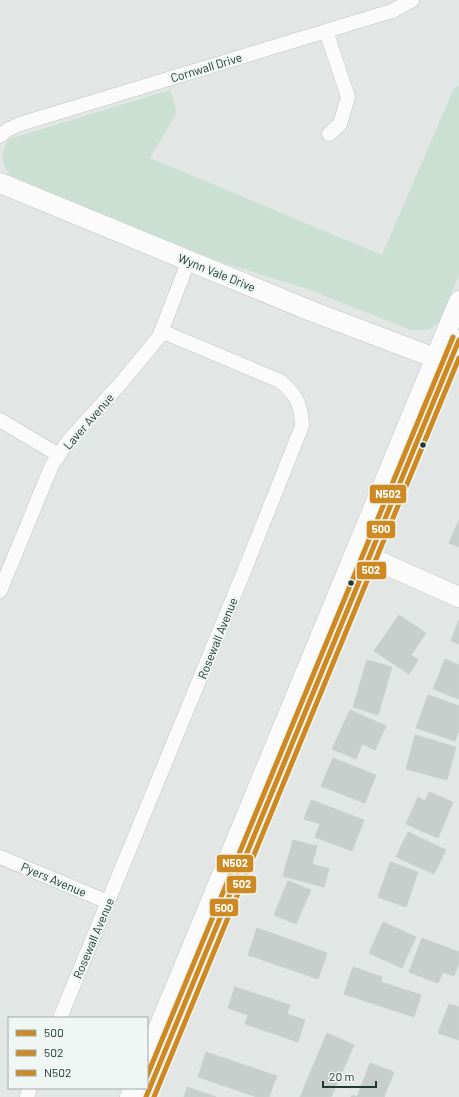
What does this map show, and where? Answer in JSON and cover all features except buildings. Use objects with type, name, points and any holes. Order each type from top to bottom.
[{"type":"main road","name":"Wynn Vale Drive","points":[[0,184],[311,311],[443,359]]},
{"type":"main road","points":[[148,1054],[361,556],[443,359],[459,301]]},
{"type":"main road","points":[[443,359],[459,340]]},
{"type":"main road","points":[[361,556],[459,596]]},
{"type":"main road","points":[[146,1097],[361,556]]},
{"type":"street","name":"Cornwall Drive","points":[[0,136],[7,130],[20,124],[392,11],[412,0]]},
{"type":"street","points":[[326,31],[348,97],[340,124],[329,134]]},
{"type":"street","name":"Laver Avenue","points":[[0,591],[52,465],[69,440],[125,378],[158,337],[189,260]]},
{"type":"street","name":"Rosewall Avenue","points":[[60,1017],[295,448],[302,426],[300,405],[291,390],[280,381],[161,331]]},
{"type":"street","points":[[0,420],[59,455]]},
{"type":"street","name":"Pyers Avenue","points":[[0,857],[108,902]]},
{"type":"green space","points":[[459,86],[459,275],[440,321],[429,330],[411,330],[307,289],[218,261],[11,176],[2,158],[9,139],[170,90],[177,112],[150,158],[382,255],[454,88]]},
{"type":"transit line","name":"N502","points":[[148,1074],[453,337]]},
{"type":"transit line","name":"500","points":[[146,1097],[459,340]]},
{"type":"transit line","name":"502","points":[[154,1097],[459,358]]}]
